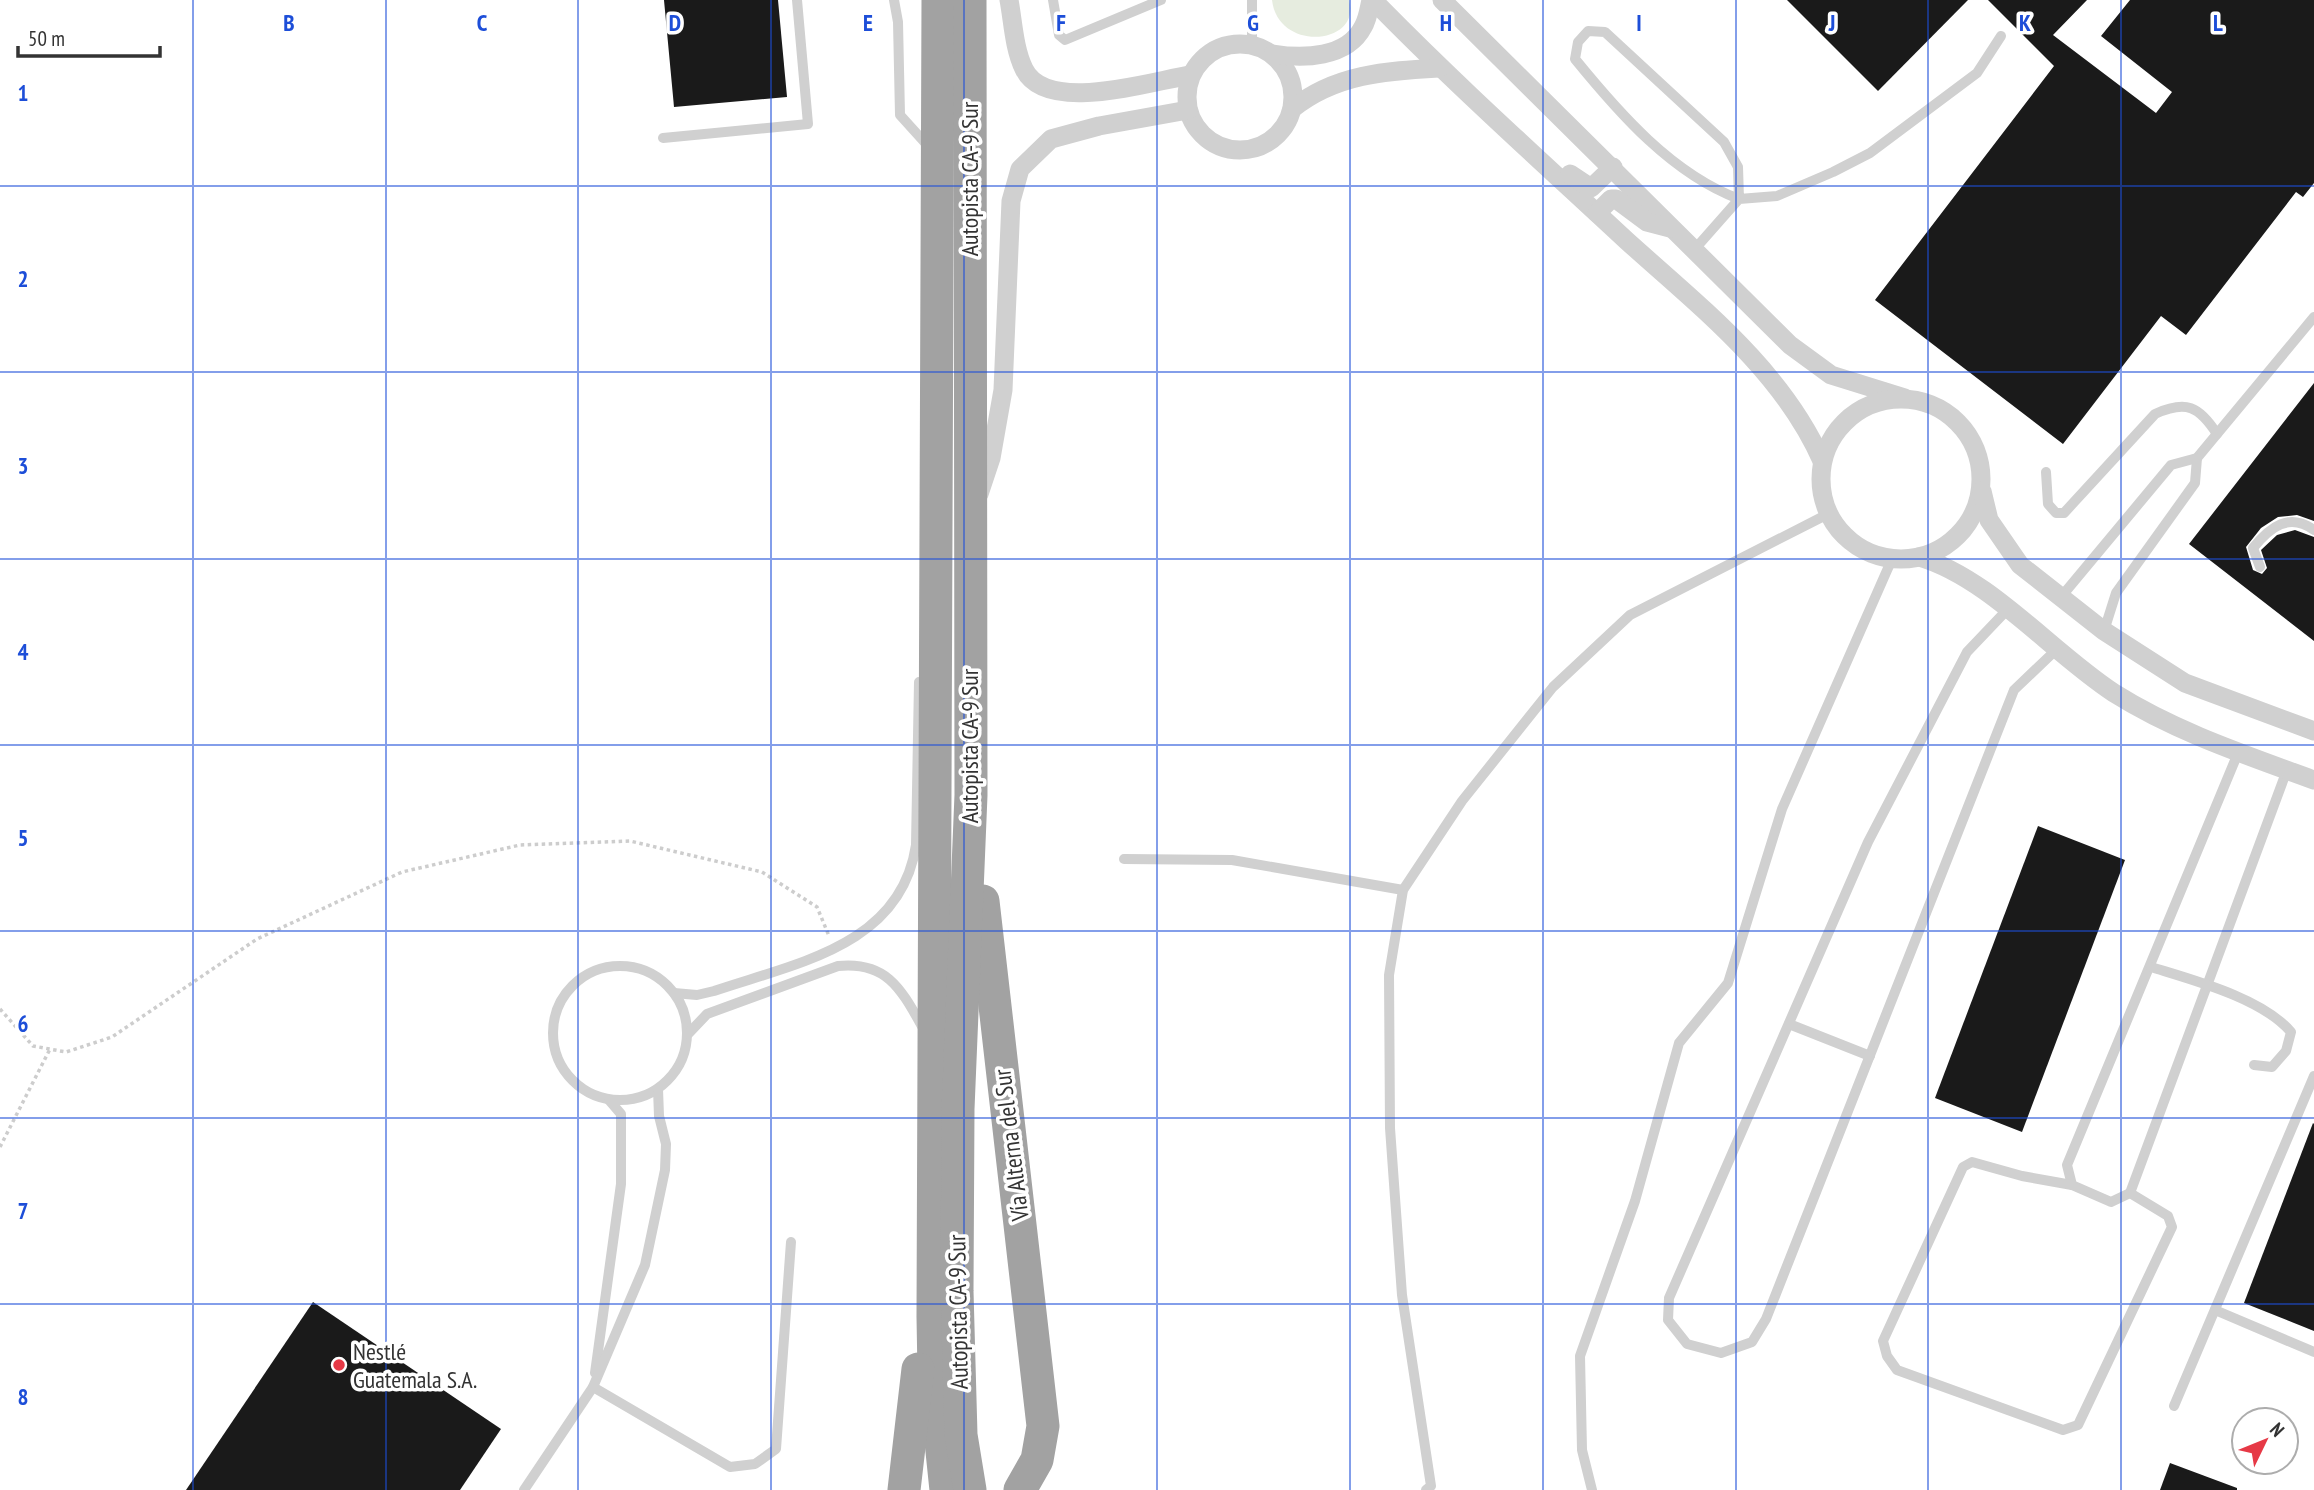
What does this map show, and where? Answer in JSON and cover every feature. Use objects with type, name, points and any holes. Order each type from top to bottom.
[{"type":"highway","name":"Autopista CA-9 Sur","points":[[938,0],[928,563],[933,1317],[936,1401],[946,1490]]},
{"type":"highway","name":"Autopista CA-9 Sur","points":[[970,0],[968,528],[971,795],[958,1110],[957,1291],[961,1435],[970,1490]]},
{"type":"highway","name":"Vía Alterna del Sur","points":[[971,795],[1041,1398],[1041,1442],[1026,1481]]},
{"type":"highway","points":[[904,1490],[919,1356],[933,1317]]},
{"type":"street","points":[[1009,0],[1024,69],[1038,86],[1072,95],[1191,75]]},
{"type":"street","points":[[1439,68],[1336,82],[1313,92],[1293,109],[1284,127],[1270,142],[1251,150],[1212,143],[1196,129],[1188,110],[1186,92],[1191,75],[1201,59],[1216,48],[1234,43],[1252,44],[1273,54],[1298,58],[1325,53],[1352,41],[1364,26],[1372,0],[1439,68],[1711,318],[1776,384],[1802,419],[1822,461]]},
{"type":"street","points":[[1442,0],[1790,345],[1831,375],[1936,407],[1962,427],[1978,455],[1981,487],[1989,520],[2020,565],[2104,631],[2185,683],[2314,732]]},
{"type":"street","points":[[1273,54],[1291,79],[1293,109]]},
{"type":"street","points":[[968,528],[991,458],[1003,390],[1011,201],[1020,169],[1051,139],[1099,125],[1188,110]]},
{"type":"street","points":[[1522,144],[1591,188],[1612,167]]},
{"type":"street","points":[[1597,213],[1611,199],[1616,199],[1647,222],[1671,228]]},
{"type":"street","points":[[1905,398],[1877,402],[1852,415],[1833,435],[1822,461],[1821,488],[1828,514],[1844,536],[1866,551],[1892,559],[1919,557],[1942,548],[1961,532],[1975,512],[1981,487]]},
{"type":"street","points":[[1919,557],[1958,572],[2113,692],[2155,716],[2238,754],[2314,780]]},
{"type":"lane","points":[[663,138],[808,124],[797,0]]},
{"type":"lane","points":[[894,0],[898,22],[900,115],[937,157]]},
{"type":"lane","points":[[1053,0],[1059,35],[1065,40],[1161,0]]},
{"type":"lane","points":[[1252,0],[1252,44]]},
{"type":"lane","points":[[1694,250],[1739,199],[1738,167],[1724,142],[1605,32],[1588,31],[1578,42],[1575,59],[1602,92],[1679,167],[1716,190],[1739,199],[1777,196],[1833,173],[1870,153],[1977,73],[2001,36]]},
{"type":"lane","points":[[2061,597],[2171,465],[2197,458],[2314,317]]},
{"type":"lane","points":[[2046,472],[2048,504],[2056,513],[2064,513],[2155,414],[2174,405],[2190,407],[2207,418],[2217,434]]},
{"type":"lane","points":[[2104,631],[2116,593],[2165,529],[2195,483],[2197,458]]},
{"type":"lane","points":[[1432,1488],[1402,1295],[1390,1128],[1389,975],[1403,890],[1462,802],[1553,687],[1630,615],[1828,514]]},
{"type":"lane","points":[[2260,568],[2253,548],[2281,522],[2294,521],[2314,530]]},
{"type":"lane","points":[[1592,1490],[1582,1450],[1580,1356],[1635,1202],[1679,1043],[1728,983],[1782,809],[1892,559]]},
{"type":"lane","points":[[2007,610],[1967,652],[1868,842],[1669,1298],[1668,1320],[1687,1344],[1721,1353],[1752,1342],[1766,1319],[2014,690],[2057,649]]},
{"type":"lane","points":[[674,993],[696,995],[714,991],[835,949],[883,915],[906,885],[913,866],[916,845],[919,669]]},
{"type":"lane","points":[[2072,1185],[2067,1165],[2238,754]]},
{"type":"lane","points":[[2130,1193],[2168,1216],[2172,1227],[2078,1425],[2063,1430],[1897,1370],[1887,1356],[1883,1340],[1963,1167],[1972,1162],[2022,1176],[2072,1185],[2111,1202],[2130,1193],[2287,770]]},
{"type":"lane","points":[[1124,859],[1232,860],[1403,890]]},
{"type":"lane","points":[[687,1034],[707,1014],[838,966],[858,964],[874,967],[901,992],[932,1047]]},
{"type":"lane","points":[[617,966],[639,969],[659,978],[674,993],[684,1013],[687,1034],[684,1055],[674,1074],[659,1089],[635,1099],[609,1100],[589,1093],[571,1079],[559,1061],[553,1040],[554,1018],[562,998],[586,976],[617,966]]},
{"type":"lane","points":[[2151,967],[2208,985],[2279,1017],[2291,1031],[2286,1051],[2272,1067],[2254,1065]]},
{"type":"lane","points":[[1789,1024],[1870,1056]]},
{"type":"lane","points":[[2175,1406],[2314,1076]]},
{"type":"lane","points":[[524,1490],[593,1387],[645,1265],[658,1212],[666,1144],[659,1116],[659,1089]]},
{"type":"lane","points":[[593,1387],[621,1184],[621,1114],[609,1100]]},
{"type":"lane","points":[[593,1387],[730,1467],[755,1464],[776,1449],[791,1242]]},
{"type":"lane","points":[[2215,1310],[2314,1352]]},
{"type":"path","points":[[0,1009],[33,1046],[66,1052],[112,1037],[257,939],[402,872],[520,845],[630,841],[762,872],[817,907],[835,949]]},
{"type":"path","points":[[0,1147],[50,1049]]},
{"type":"shaded area","points":[[1272,0],[1349,0],[1350,15],[1343,26],[1332,34],[1318,37],[1302,35],[1288,29],[1278,17]]},
{"type":"building","points":[[664,0],[778,0],[787,97],[674,107]]},
{"type":"building","points":[[1787,0],[1968,0],[1878,91]]},
{"type":"building","points":[[1988,0],[2087,0],[2053,35],[2156,113],[2172,92],[2101,36],[2130,0],[2314,0],[2314,183],[2303,197],[2296,192],[2186,335],[2161,316],[2063,444],[1875,300],[2054,66]]},
{"type":"building","points":[[2314,383],[2314,521],[2297,515],[2278,517],[2261,528],[2246,547],[2253,570],[2262,574],[2267,568],[2261,550],[2277,535],[2295,530],[2314,537],[2314,641],[2189,544]]},
{"type":"building","points":[[2038,826],[2125,860],[2022,1132],[1935,1098]]},
{"type":"building","points":[[2314,1124],[2314,1331],[2244,1303]]},
{"type":"building","name":"Nestlé Guatemala S.A.","points":[[313,1302],[501,1429],[460,1490],[186,1490]]},
{"type":"building","points":[[2170,1463],[2237,1488],[2237,1490],[2160,1490]]},
{"type":"place","name":"Nestlé Guatemala S.A.","points":[[339,1365]]}]
